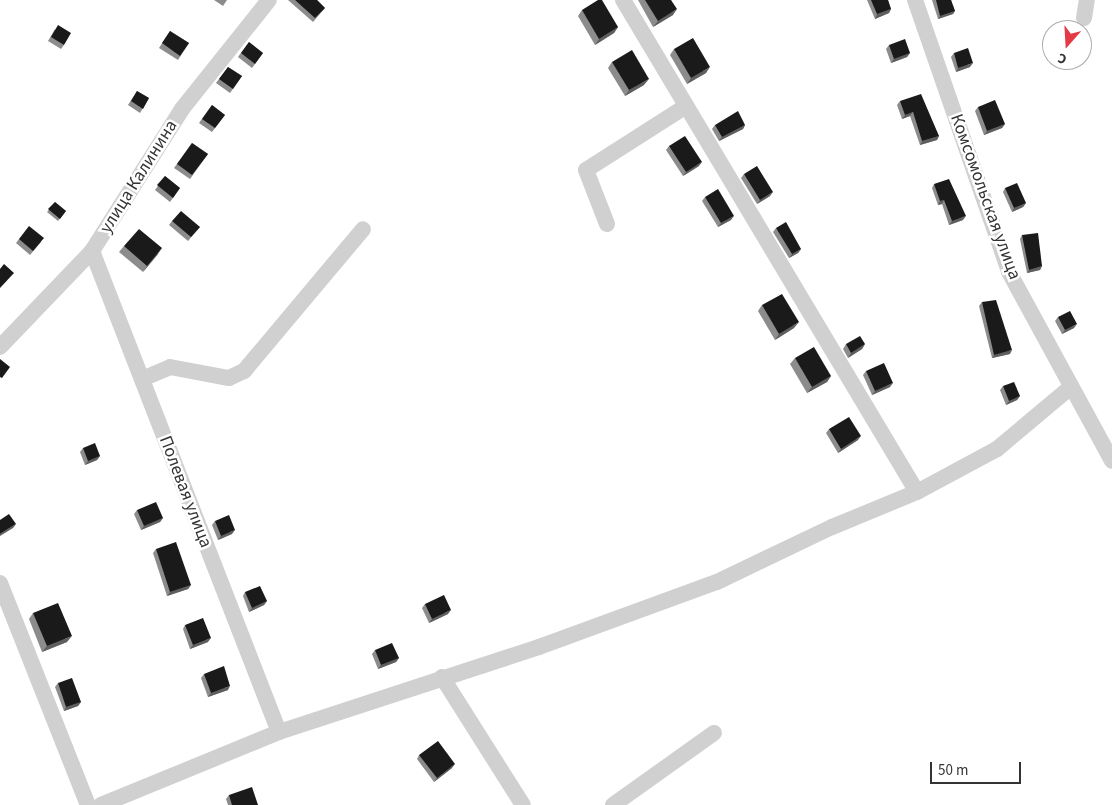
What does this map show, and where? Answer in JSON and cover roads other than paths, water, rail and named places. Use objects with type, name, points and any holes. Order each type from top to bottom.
[{"type":"street","name":"улица Калинина","points":[[0,347],[92,251],[182,109],[269,0]]},
{"type":"street","points":[[623,0],[917,492]]},
{"type":"street","name":"Комсомольская улица","points":[[915,0],[1009,272],[1112,461]]},
{"type":"street","points":[[1084,18],[1087,0]]},
{"type":"street","points":[[607,224],[586,170],[686,106]]},
{"type":"street","points":[[142,379],[170,367],[229,378],[244,370],[364,229]]},
{"type":"street","name":"Полевая улица","points":[[92,251],[279,732]]},
{"type":"street","points":[[0,583],[99,805],[279,732],[717,582],[832,527],[917,492],[997,449],[1071,387]]},
{"type":"street","points":[[442,677],[523,805]]},
{"type":"street","points":[[613,805],[714,733]]}]
